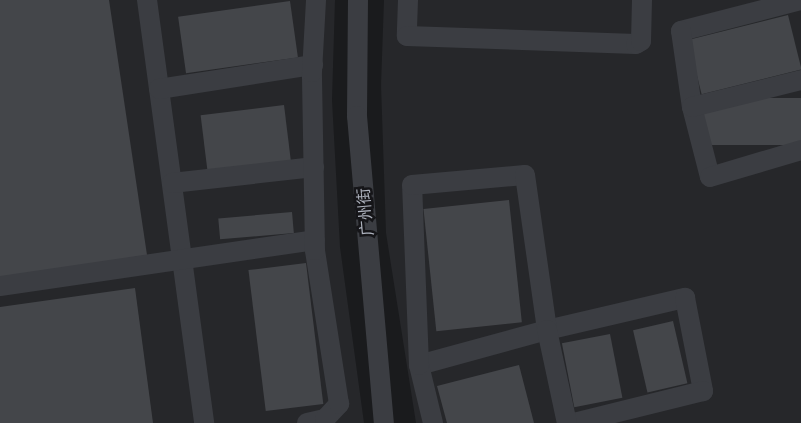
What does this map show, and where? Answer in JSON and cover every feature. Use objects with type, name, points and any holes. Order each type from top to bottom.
[{"type":"street","points":[[147,0],[204,423]]},
{"type":"street","points":[[307,423],[325,419],[339,404],[315,240],[313,65],[316,0]]},
{"type":"street","name":"广州街","points":[[358,0],[357,116],[384,423]]},
{"type":"street","points":[[408,0],[407,36],[636,44],[641,41],[642,0]]},
{"type":"street","points":[[801,0],[681,31],[692,107],[710,177],[801,150]]},
{"type":"street","points":[[159,89],[313,65]]},
{"type":"street","points":[[692,107],[801,80]]},
{"type":"street","points":[[172,183],[314,167]]},
{"type":"street","points":[[433,423],[419,365],[412,185],[525,175],[547,330],[567,423]]},
{"type":"street","points":[[0,286],[315,240]]},
{"type":"street","points":[[419,365],[547,330],[685,298],[703,391],[574,423]]},
{"type":"shaded area","points":[[0,0],[335,0],[332,100],[340,247],[364,423],[0,423]]},
{"type":"shaded area","points":[[384,0],[801,0],[801,423],[416,423],[386,233],[381,85]]},
{"type":"building","points":[[0,0],[109,0],[147,255],[0,278]]},
{"type":"building","points":[[290,1],[298,57],[186,73],[178,17]]},
{"type":"building","points":[[788,15],[801,69],[702,94],[688,40]]},
{"type":"building","points":[[704,98],[801,98],[801,145],[704,145]]},
{"type":"building","points":[[284,105],[291,161],[207,171],[201,115]]},
{"type":"building","points":[[509,200],[522,322],[436,331],[423,209]]},
{"type":"building","points":[[292,212],[294,233],[220,239],[218,218]]},
{"type":"building","points":[[306,263],[323,404],[266,411],[248,270]]},
{"type":"building","points":[[135,288],[153,423],[0,423],[0,307]]},
{"type":"building","points":[[673,321],[687,383],[647,393],[633,330]]},
{"type":"building","points":[[610,334],[622,398],[574,407],[562,343]]},
{"type":"building","points":[[519,365],[534,423],[447,423],[437,386]]}]
